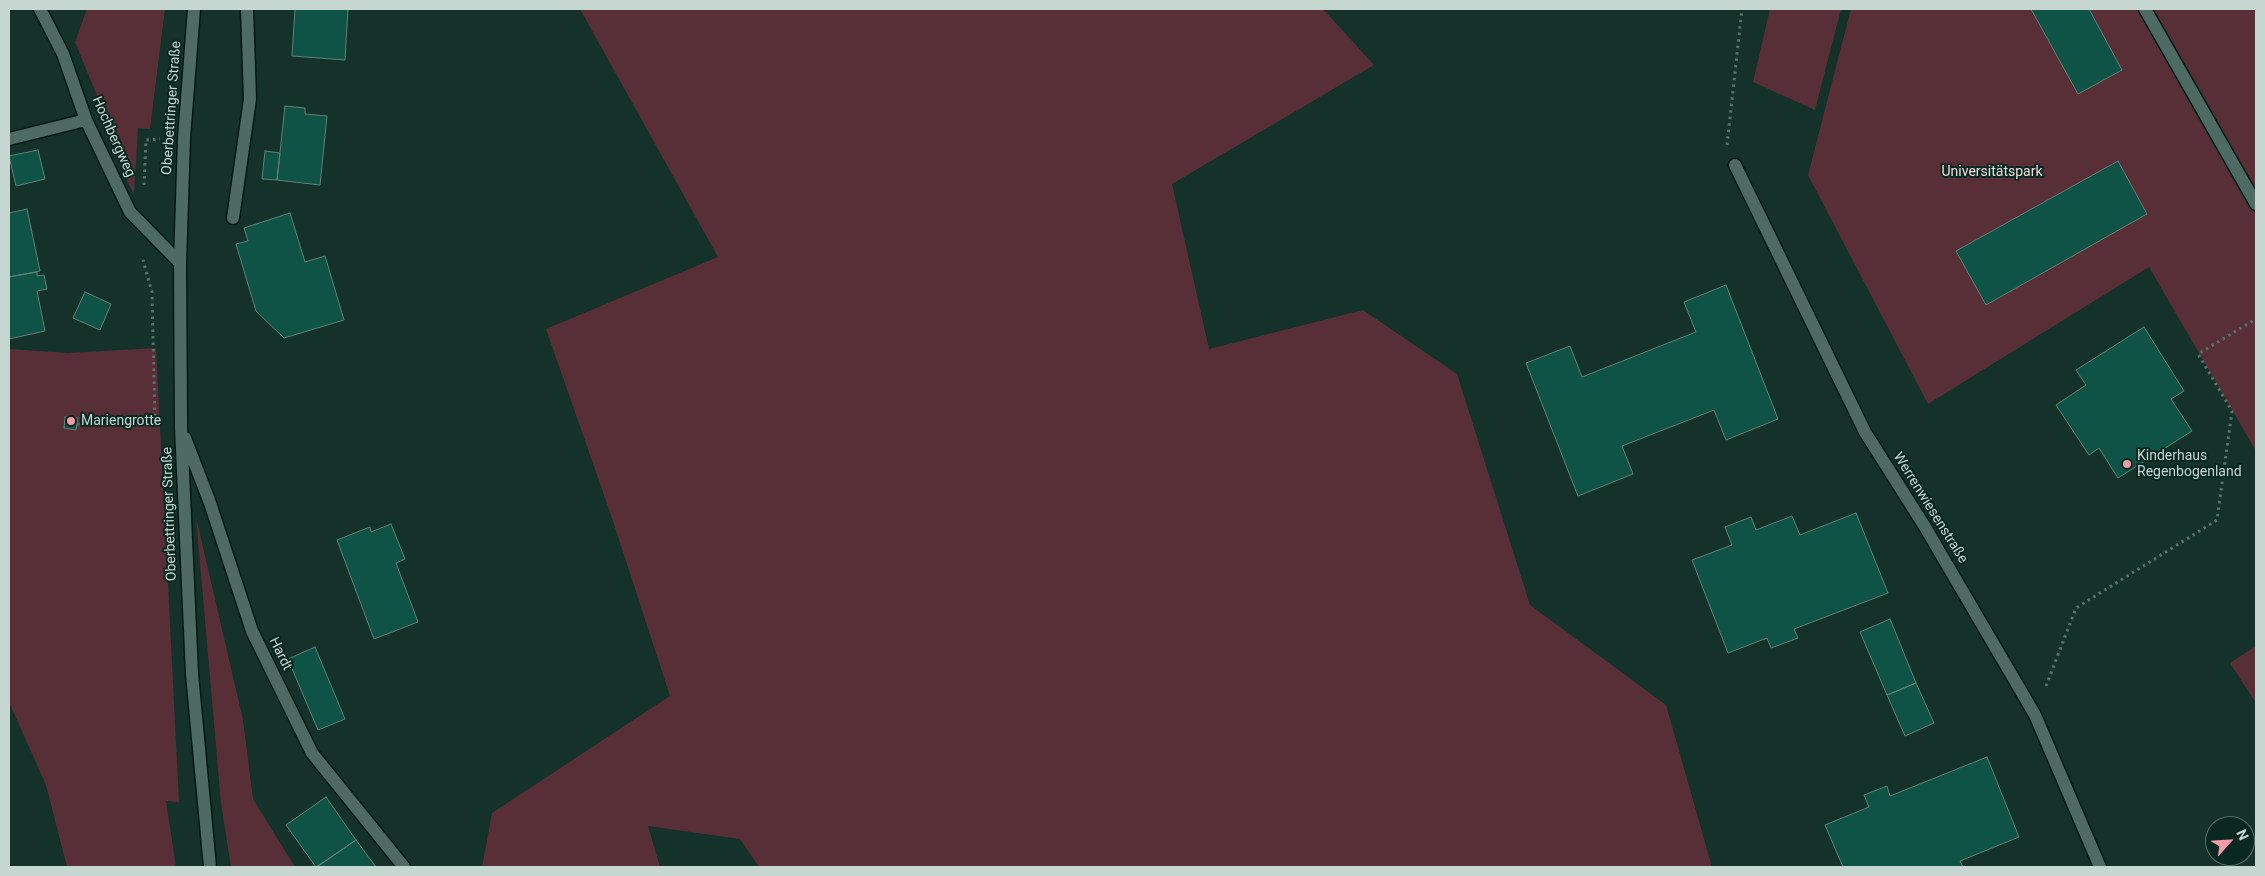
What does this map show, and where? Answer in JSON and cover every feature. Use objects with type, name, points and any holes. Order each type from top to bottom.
[{"type":"street","name":"Hochbergweg","points":[[40,9],[64,54],[86,120],[130,212],[180,263]]},
{"type":"street","name":"Oberbettringer Straße","points":[[194,9],[184,138],[180,263],[181,427],[192,674],[210,867]]},
{"type":"street","points":[[233,218],[250,99],[247,9]]},
{"type":"street","points":[[2145,9],[2256,204]]},
{"type":"street","points":[[9,139],[86,120]]},
{"type":"street","name":"Werrenwiesenstraße","points":[[1735,165],[1865,432],[1925,527],[2035,715],[2100,867]]},
{"type":"street","name":"Hardt","points":[[181,427],[210,503],[252,631],[312,753],[404,867]]},
{"type":"path","points":[[1735,165],[1726,144],[1742,9]]},
{"type":"path","points":[[130,212],[144,203],[146,140],[184,138]]},
{"type":"path","points":[[77,424],[155,423],[152,292],[142,256]]},
{"type":"path","points":[[2035,715],[2076,608],[2217,520],[2232,411],[2198,354],[2256,319]]},
{"type":"green space","points":[[87,9],[165,9],[150,129],[138,128],[134,195],[106,135],[98,98],[75,42]]},
{"type":"green space","points":[[580,9],[1323,9],[1374,65],[1172,184],[1209,349],[1363,310],[1457,374],[1530,605],[1666,705],[1712,867],[759,867],[740,839],[648,826],[660,867],[482,867],[492,813],[670,696],[611,515],[546,329],[718,257]]},
{"type":"green space","points":[[1770,9],[1841,9],[1815,110],[1753,82]]},
{"type":"green space","name":"Universitätspark","points":[[1851,9],[2256,9],[2256,451],[2149,267],[1928,404],[1808,175]]},
{"type":"green space","points":[[156,348],[179,802],[166,801],[176,867],[67,867],[46,785],[9,702],[9,349],[68,353]]},
{"type":"green space","points":[[196,517],[243,720],[253,799],[295,867],[231,867],[221,803]]},
{"type":"green space","points":[[2256,646],[2256,703],[2230,663]]},
{"type":"building","points":[[295,9],[348,9],[345,60],[292,56]]},
{"type":"building","points":[[2031,9],[2089,9],[2122,70],[2078,94]]},
{"type":"building","points":[[285,106],[305,108],[305,114],[327,116],[320,185],[277,180]]},
{"type":"building","points":[[38,150],[45,179],[16,186],[9,156]]},
{"type":"building","points":[[265,151],[280,153],[277,180],[262,179]]},
{"type":"building","points":[[2118,161],[2147,214],[1986,305],[1956,251]]},
{"type":"building","points":[[27,209],[40,271],[9,277],[9,213]]},
{"type":"building","points":[[290,213],[305,262],[325,256],[344,320],[284,338],[256,311],[236,244],[248,241],[244,228]]},
{"type":"building","points":[[37,272],[37,276],[44,275],[47,289],[37,291],[45,331],[9,339],[9,277]]},
{"type":"building","points":[[1726,285],[1778,419],[1726,440],[1714,410],[1622,446],[1633,474],[1578,496],[1526,363],[1570,346],[1582,377],[1696,332],[1684,302]]},
{"type":"building","points":[[85,292],[111,304],[100,330],[73,318]]},
{"type":"building","name":"Kinderhaus Regenbogenland","points":[[2144,327],[2184,391],[2171,399],[2192,431],[2118,478],[2099,448],[2089,455],[2056,405],[2086,385],[2076,370]]},
{"type":"building","name":"Mariengrotte","points":[[65,417],[78,418],[76,430],[64,428]]},
{"type":"building","points":[[1856,513],[1888,593],[1794,629],[1798,638],[1771,648],[1767,638],[1728,653],[1692,560],[1732,545],[1725,527],[1751,517],[1756,530],[1792,516],[1800,535]]},
{"type":"building","points":[[391,524],[405,559],[396,563],[418,622],[374,639],[337,540],[370,527],[371,532]]},
{"type":"building","points":[[1890,619],[1916,683],[1887,695],[1860,632]]},
{"type":"building","points":[[315,647],[345,719],[318,730],[288,659]]},
{"type":"building","points":[[1916,683],[1934,723],[1905,736],[1887,695]]},
{"type":"building","points":[[1987,757],[2019,837],[1960,861],[1963,867],[1843,867],[1825,825],[1869,807],[1864,795],[1887,786],[1890,796]]},
{"type":"building","points":[[326,797],[356,840],[316,867],[286,825]]},
{"type":"building","points":[[356,840],[376,867],[317,867]]},
{"type":"place","name":"Mariengrotte","points":[[71,421]]},
{"type":"place","name":"Kinderhaus Regenbogenland","points":[[2127,464]]}]
